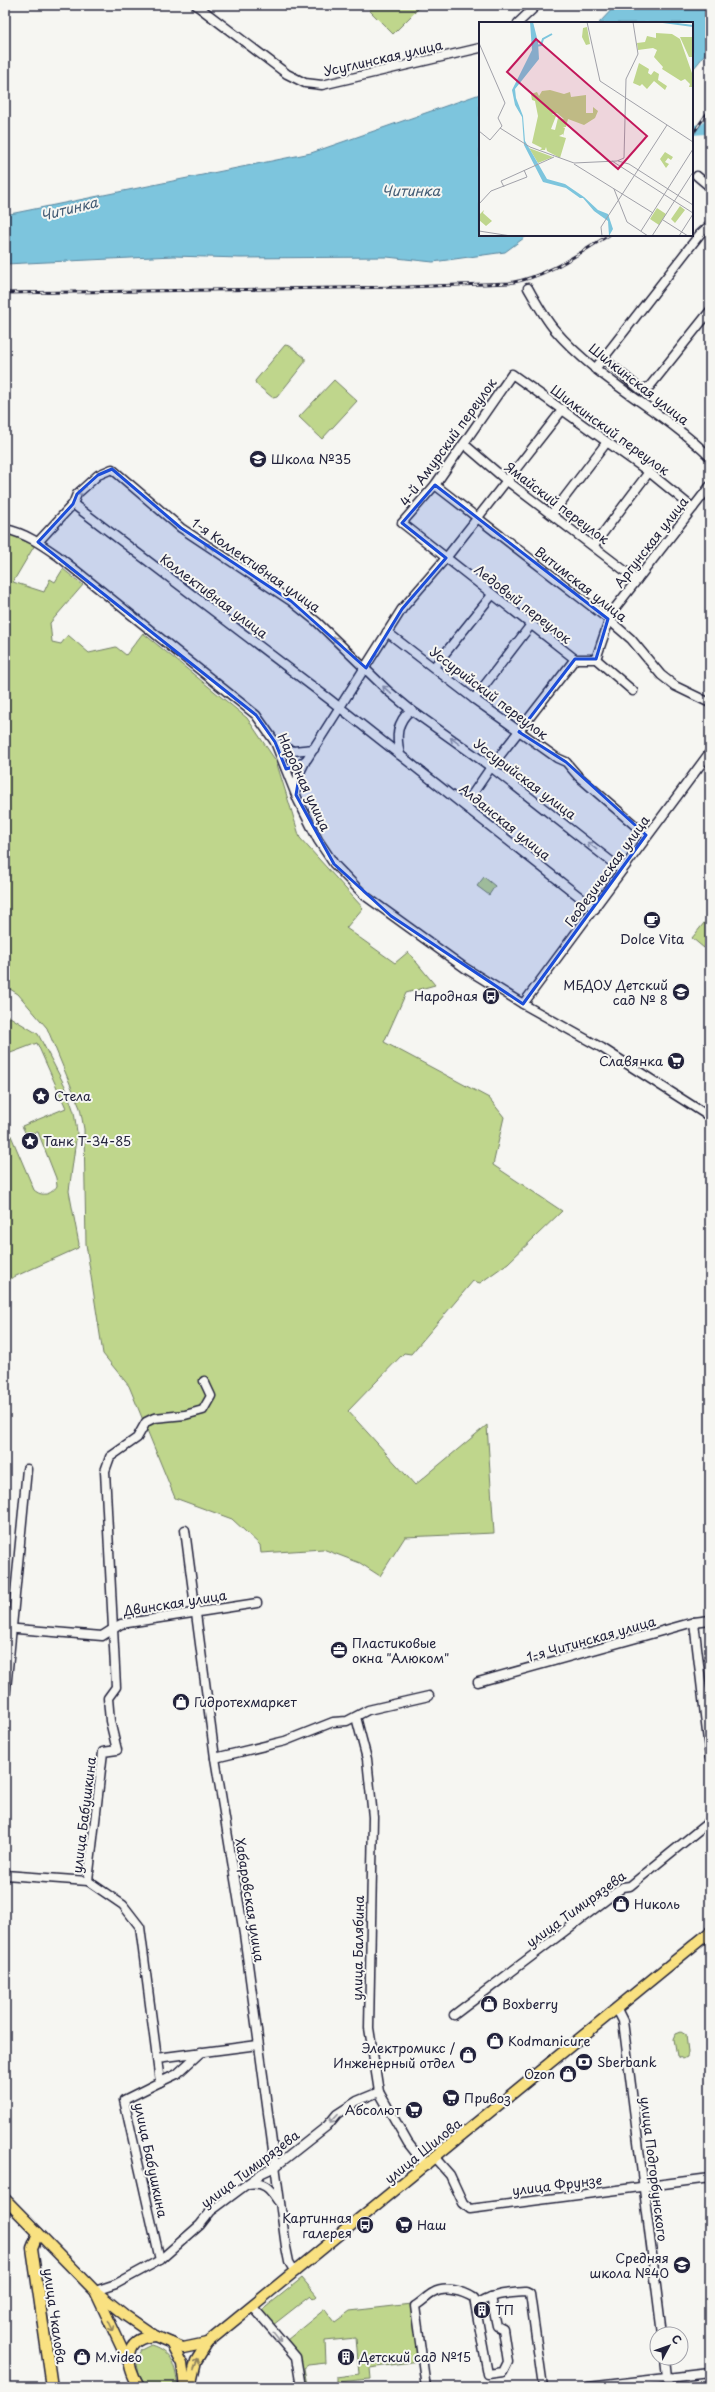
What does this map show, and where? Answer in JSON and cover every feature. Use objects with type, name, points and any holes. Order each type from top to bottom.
[{"type":"main road","name":"улица Шилова","points":[[207,2343],[426,2166],[710,1932]]},
{"type":"main road","points":[[5,2198],[95,2291],[126,2316],[155,2336],[171,2344],[183,2348],[207,2343]]},
{"type":"main road","name":"улица Чкалова","points":[[38,2233],[32,2248],[52,2387]]},
{"type":"main road","points":[[95,2291],[128,2361],[137,2385]]},
{"type":"main road","points":[[128,2361],[129,2352],[136,2342],[148,2336],[155,2336]]},
{"type":"main road","points":[[190,2387],[196,2361],[207,2343]]},
{"type":"main road","points":[[171,2344],[182,2364],[185,2387]]},
{"type":"street","name":"Усуглинская улица","points":[[196,5],[287,74],[305,83],[322,85],[479,48]]},
{"type":"street","points":[[519,22],[537,5]]},
{"type":"street","points":[[697,176],[710,187]]},
{"type":"street","points":[[595,368],[700,234],[710,225]]},
{"type":"street","name":"Шилкинская улица","points":[[528,288],[554,329],[595,368],[665,418],[710,457]]},
{"type":"street","points":[[603,358],[641,390],[650,386],[710,311]]},
{"type":"street","name":"Шилкинский переулок","points":[[512,374],[563,409],[649,472],[693,508]]},
{"type":"street","name":"4-й Амурский переулок","points":[[402,523],[435,485],[512,374]]},
{"type":"street","points":[[296,795],[298,776],[307,759],[341,709],[402,609],[446,558],[563,409]]},
{"type":"street","points":[[552,514],[607,442]]},
{"type":"street","name":"Ямайский переулок","points":[[464,444],[506,480],[594,545],[637,580]]},
{"type":"street","name":"1-я Коллективная улица","points":[[73,504],[77,494],[98,475],[112,470],[181,528],[291,602],[317,622],[388,691],[411,710]]},
{"type":"street","points":[[594,545],[649,472]]},
{"type":"street","name":"Витимская улица","points":[[435,485],[608,619],[631,639],[661,675],[675,686],[710,703]]},
{"type":"street","name":"Аргунская улица","points":[[596,659],[608,619],[710,486]]},
{"type":"street","points":[[38,542],[73,504]]},
{"type":"street","name":"Коллективная улица","points":[[73,504],[400,755]]},
{"type":"street","name":"Ледовый переулок","points":[[402,523],[530,626],[575,660],[596,659]]},
{"type":"street","name":"Народная улица","points":[[5,529],[16,531],[38,542],[170,644],[256,715],[275,742],[296,795],[318,840],[334,864],[364,895],[465,968],[523,1004],[602,1048],[710,1117]]},
{"type":"street","points":[[434,667],[492,595]]},
{"type":"street","points":[[474,699],[530,626]]},
{"type":"street","name":"Уссурийский переулок","points":[[387,632],[519,732],[557,758],[566,762],[578,776],[646,835]]},
{"type":"street","points":[[596,659],[633,691]]},
{"type":"street","points":[[465,805],[491,768],[575,660]]},
{"type":"street","points":[[400,755],[397,734],[402,721],[411,710]]},
{"type":"street","name":"Уссурийская улица","points":[[411,710],[491,768],[622,870]]},
{"type":"street","points":[[275,742],[293,751],[314,749]]},
{"type":"street","name":"Геодезическая улица","points":[[523,1004],[595,909],[646,835],[710,752]]},
{"type":"street","name":"Алданская улица","points":[[400,755],[595,909]]},
{"type":"street","points":[[286,769],[301,764],[307,759]]},
{"type":"street","name":"улица Бабушкина","points":[[160,2260],[124,2100],[160,2082],[140,1927],[123,1905],[88,1881],[103,1752],[118,1750],[110,1721],[108,1698],[116,1687],[105,1471],[110,1457],[136,1438],[146,1422],[154,1418],[185,1416],[203,1410],[211,1396],[204,1381]]},
{"type":"street","points":[[5,1700],[8,1628],[27,1469]]},
{"type":"street","name":"Хабаровская улица","points":[[185,1530],[215,1758],[244,1934],[280,2205],[289,2262],[295,2272]]},
{"type":"street","name":"Двинская улица","points":[[8,1628],[102,1636],[120,1624],[195,1611],[257,1603]]},
{"type":"street","name":"1-я Читинская улица","points":[[478,1682],[694,1622],[710,1620]]},
{"type":"street","points":[[694,1622],[710,1758]]},
{"type":"street","points":[[215,1758],[285,1741],[334,1722],[347,1721],[368,1710],[428,1696]]},
{"type":"street","name":"улица Балябина","points":[[356,1717],[367,1759],[373,1817],[369,2028],[379,2092],[408,2143],[426,2166]]},
{"type":"street","name":"улица Тимирязева","points":[[454,2015],[623,1887],[630,1886],[710,1821]]},
{"type":"street","points":[[5,1875],[88,1881]]},
{"type":"street","name":"улица Подгорбунского","points":[[617,2009],[623,2021],[661,2326]]},
{"type":"street","points":[[157,2058],[258,2045]]},
{"type":"street","points":[[160,2082],[177,2074],[202,2052]]},
{"type":"street","name":"улица Тимирязева","points":[[95,2291],[116,2284],[160,2260],[200,2225],[212,2211],[262,2173],[275,2167],[327,2126],[337,2114],[357,2101],[379,2092]]},
{"type":"street","name":"улица Фрунзе","points":[[435,2158],[450,2175],[463,2203],[470,2209],[710,2178]]},
{"type":"street","points":[[247,2184],[262,2183],[267,2186],[280,2205]]},
{"type":"street","points":[[426,2387],[415,2306],[430,2294],[443,2290],[457,2291],[474,2298],[488,2374],[503,2372],[508,2362],[503,2329],[497,2326],[491,2297]]},
{"type":"street","points":[[476,2305],[483,2299],[491,2297],[526,2292],[530,2294],[543,2387]]},
{"type":"street","points":[[253,2307],[296,2357],[300,2385]]},
{"type":"street","points":[[666,2366],[668,2387]]},
{"type":"street","points":[[588,2387],[710,2373]]},
{"type":"highlighted area","points":[[112,469],[181,528],[291,601],[366,668],[402,609],[446,558],[402,523],[435,485],[608,619],[596,659],[575,659],[519,732],[566,762],[646,835],[523,1004],[391,916],[334,864],[296,795],[301,765],[286,769],[275,742],[256,715],[38,542],[73,504],[77,494],[98,475]]},
{"type":"green space","points":[[375,5],[422,5],[393,34],[369,10]]},
{"type":"green space","points":[[285,345],[290,346],[305,358],[305,362],[277,397],[273,398],[256,384],[255,381]]},
{"type":"green space","points":[[334,380],[357,401],[322,439],[299,417]]},
{"type":"green space","points":[[5,532],[36,543],[13,582],[44,592],[50,579],[55,582],[63,569],[83,585],[50,623],[52,642],[61,644],[68,635],[89,653],[116,647],[126,655],[143,633],[247,718],[276,761],[300,838],[363,908],[346,928],[395,963],[408,952],[435,985],[406,993],[384,1042],[489,1098],[504,1117],[493,1165],[562,1211],[508,1263],[480,1283],[473,1281],[411,1354],[404,1353],[348,1411],[415,1485],[487,1425],[494,1533],[405,1537],[380,1576],[360,1563],[323,1549],[261,1553],[260,1545],[232,1519],[175,1498],[129,1386],[103,1354],[86,1244],[84,1129],[80,1108],[47,1028],[18,994],[5,986]]},
{"type":"green space","points":[[484,877],[495,886],[489,895],[477,886]]},
{"type":"green space","points":[[708,918],[710,920],[710,931],[706,936],[710,940],[704,948],[692,938]]},
{"type":"green space","points":[[5,1014],[38,1034],[65,1086],[74,1112],[77,1132],[69,1191],[79,1244],[78,1248],[5,1281],[5,1133],[9,1131],[34,1190],[40,1194],[49,1193],[57,1186],[56,1178],[38,1132],[26,1134],[22,1126],[66,1108],[37,1043],[8,1054],[5,1051]]},
{"type":"green space","points":[[681,2032],[686,2035],[688,2052],[687,2057],[683,2059],[677,2056],[674,2039],[676,2034]]},
{"type":"green space","points":[[302,2278],[317,2296],[313,2299],[310,2296],[273,2325],[261,2311]]},
{"type":"green space","points":[[412,2304],[419,2361],[370,2368],[371,2379],[336,2382],[336,2377],[359,2374],[356,2338],[325,2341],[326,2363],[308,2365],[304,2368],[307,2385],[304,2387],[287,2340],[325,2309],[335,2322],[350,2311]]},
{"type":"green space","points":[[151,2345],[164,2352],[172,2361],[178,2387],[146,2387],[139,2374],[136,2359],[141,2350]]},
{"type":"water","points":[[616,5],[710,5],[710,40],[705,54],[693,69],[693,22],[600,22]]},
{"type":"water","name":"Читинка","points":[[479,94],[479,236],[527,236],[505,252],[433,262],[387,257],[240,258],[173,256],[5,264],[5,215],[311,153]]},
{"type":"waterway","points":[[693,130],[705,129],[710,122]]},
{"type":"railway","points":[[693,134],[710,109]]},
{"type":"railway","points":[[5,293],[408,287],[509,283],[548,271],[607,236]]},
{"type":"place","name":"Школа №35","points":[[258,459]]},
{"type":"place","name":"Dolce Vita","points":[[652,920]]},
{"type":"place","name":"МБДОУ Детский сад № 8","points":[[681,992]]},
{"type":"place","name":"Народная","points":[[491,996]]},
{"type":"place","name":"Славянка","points":[[676,1061]]},
{"type":"place","name":"Стела","points":[[41,1096]]},
{"type":"place","name":"Танк Т-34-85","points":[[30,1141]]},
{"type":"place","name":"Пластиковые окна \"Алюком\"","points":[[339,1650]]},
{"type":"place","name":"Гидротехмаркет","points":[[181,1702]]},
{"type":"place","name":"Николь","points":[[621,1904]]},
{"type":"place","name":"Boxberry","points":[[489,2004]]},
{"type":"place","name":"Kodmanicure","points":[[495,2041]]},
{"type":"place","name":"Электромикс / Инженерный отдел","points":[[468,2055]]},
{"type":"place","name":"Sberbank","points":[[584,2062]]},
{"type":"place","name":"Ozon","points":[[568,2074]]},
{"type":"place","name":"Привоз","points":[[451,2098]]},
{"type":"place","name":"Абсолют","points":[[414,2110]]},
{"type":"place","name":"Картинная галерея","points":[[365,2225]]},
{"type":"place","name":"Наш","points":[[404,2225]]},
{"type":"place","name":"Средняя школа №40","points":[[682,2265]]},
{"type":"place","name":"ТП","points":[[482,2310]]},
{"type":"place","name":"M.video","points":[[82,2357]]},
{"type":"place","name":"Детский сад №15","points":[[346,2357]]}]
